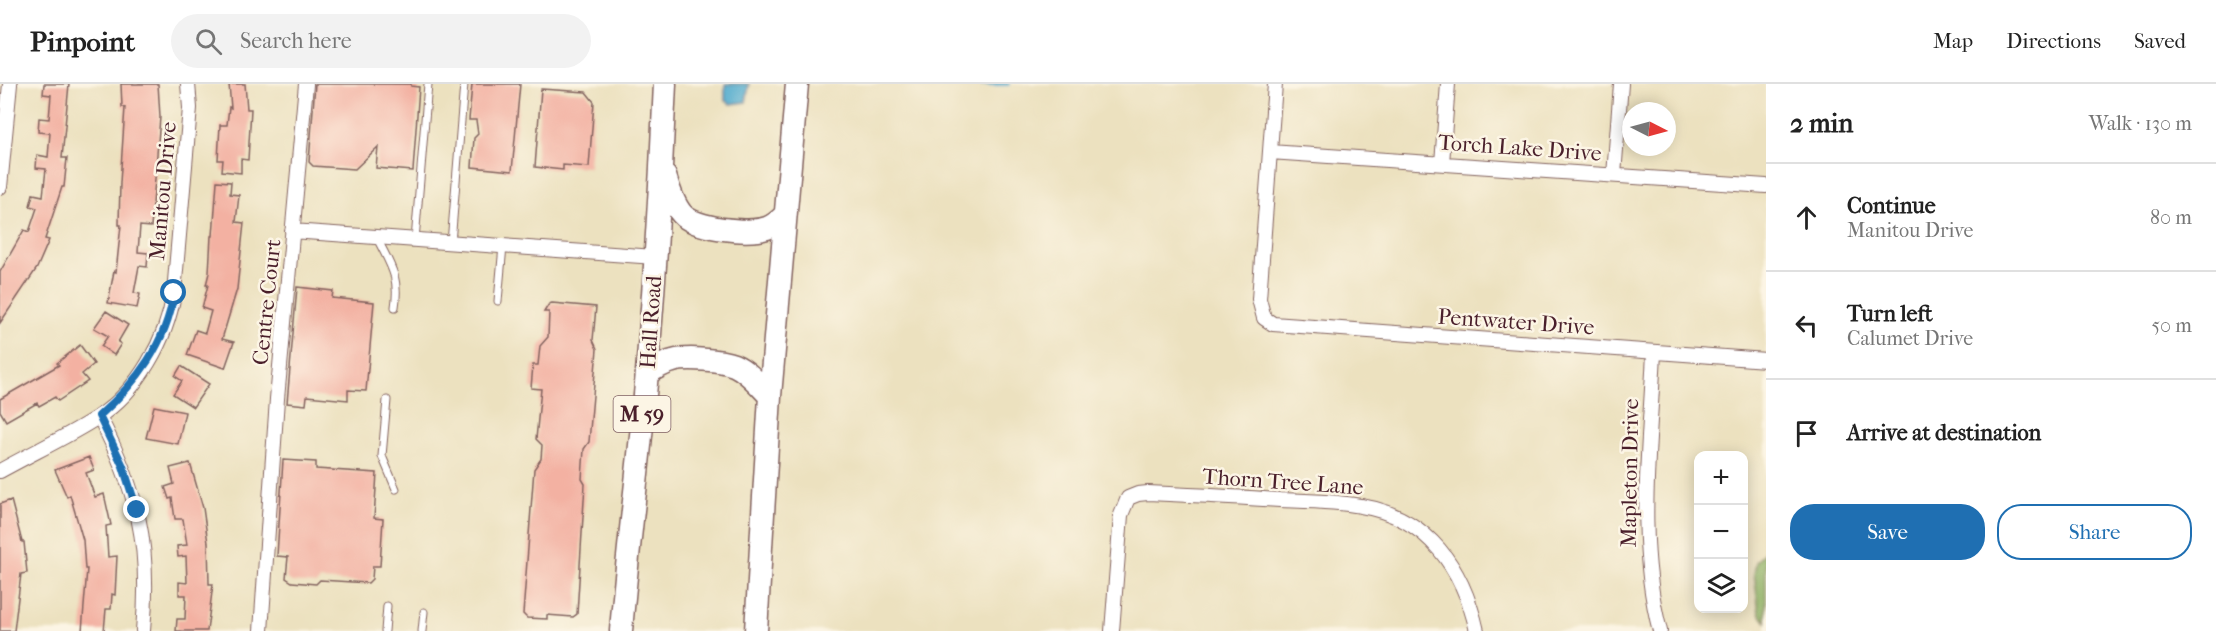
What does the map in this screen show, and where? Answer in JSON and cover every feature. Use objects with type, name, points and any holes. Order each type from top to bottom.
[{"type":"highway","name":"Hall Road","points":[[621,631],[647,373],[662,168],[665,84]]},
{"type":"highway","points":[[756,631],[770,396],[797,84]]},
{"type":"highway","points":[[662,168],[675,206],[692,222],[705,226],[755,231],[776,224],[785,214]]},
{"type":"highway","points":[[647,373],[672,361],[684,359],[724,362],[735,365],[746,373],[770,396]]},
{"type":"street","points":[[0,187],[10,84]]},
{"type":"street","name":"Manitou Drive","points":[[0,471],[99,416],[141,372],[158,344],[171,312],[174,293],[190,108],[188,84]]},
{"type":"street","points":[[292,231],[306,84]]},
{"type":"street","points":[[1270,152],[1275,84]]},
{"type":"street","points":[[1442,163],[1448,84]]},
{"type":"street","points":[[1614,175],[1621,84]]},
{"type":"street","name":"Torch Lake Drive","points":[[1270,152],[1766,186]]},
{"type":"street","name":"Pentwater Drive","points":[[1270,152],[1259,299],[1264,318],[1273,324],[1766,360]]},
{"type":"street","name":"Centre Court","points":[[261,631],[277,399],[292,231],[655,257]]},
{"type":"street","name":"Mapleton Drive","points":[[1654,352],[1646,489],[1646,533],[1650,579],[1660,631]]},
{"type":"street","points":[[99,416],[126,474],[141,525],[146,579],[143,631]]},
{"type":"street","name":"Thorn Tree Lane","points":[[1112,631],[1123,506],[1128,498],[1148,493],[1331,502],[1364,506],[1384,512],[1415,528],[1437,546],[1446,557],[1464,587],[1478,631]]},
{"type":"lane","points":[[415,240],[428,84]]},
{"type":"lane","points":[[451,243],[464,84]]},
{"type":"lane","points":[[378,238],[396,277],[398,286],[395,307]]},
{"type":"lane","points":[[498,301],[503,246]]},
{"type":"lane","points":[[387,400],[382,456],[396,489]]},
{"type":"lane","points":[[385,631],[387,606]]},
{"type":"lane","points":[[422,631],[424,612]]},
{"type":"green space","points":[[1766,550],[1766,622],[1759,613],[1754,574],[1756,562]]},
{"type":"water","points":[[725,84],[749,84],[746,102],[731,104],[725,100]]},
{"type":"building","points":[[44,84],[69,84],[62,158],[67,158],[64,187],[62,187],[45,239],[49,240],[37,268],[0,323],[0,272],[24,230],[29,232],[37,208],[30,206],[33,194],[43,196],[46,169],[36,168],[37,155],[48,157],[50,133],[38,132],[39,118],[49,119],[51,95],[43,94]]},
{"type":"building","points":[[121,84],[158,84],[160,117],[151,227],[140,226],[138,252],[148,253],[147,267],[139,266],[134,293],[140,294],[137,308],[108,303],[114,271],[116,272],[121,225],[119,225],[120,183],[125,107],[122,107]]},
{"type":"building","points":[[229,84],[245,84],[247,109],[251,109],[248,160],[241,159],[241,173],[222,171],[223,160],[218,160],[220,125],[227,125],[229,107],[231,108]]},
{"type":"building","points":[[315,84],[411,84],[411,86],[419,87],[413,171],[376,168],[378,147],[355,169],[313,166],[309,162]]},
{"type":"building","points":[[472,84],[520,84],[512,171],[472,167],[474,138],[478,134],[476,120],[469,120]]},
{"type":"building","points":[[541,89],[586,92],[594,102],[589,167],[563,165],[563,170],[535,167]]},
{"type":"building","points":[[217,181],[231,182],[230,194],[239,195],[236,222],[244,223],[237,289],[222,339],[234,342],[225,368],[187,355],[196,330],[205,333],[211,311],[202,308],[208,285],[206,285],[211,236],[213,236]]},
{"type":"building","points":[[297,287],[333,291],[332,298],[374,302],[366,391],[348,390],[348,400],[307,396],[306,405],[287,403]]},
{"type":"building","points":[[552,303],[596,307],[593,340],[597,349],[589,442],[584,449],[582,479],[585,484],[577,614],[573,617],[547,615],[547,619],[527,618],[523,614],[534,469],[541,459],[542,445],[536,439],[541,389],[531,388],[533,365],[538,365],[540,346],[548,337],[549,312],[544,312]]},
{"type":"building","points":[[106,311],[128,325],[118,342],[121,344],[114,355],[101,346],[108,336],[94,328]]},
{"type":"building","points":[[80,345],[94,364],[82,374],[88,381],[58,401],[55,397],[39,406],[37,403],[6,421],[0,411],[0,399],[59,365],[57,363]]},
{"type":"building","points":[[181,366],[209,384],[193,407],[173,394],[182,381],[175,376]]},
{"type":"building","points":[[154,406],[185,412],[178,444],[146,438]]},
{"type":"building","points":[[89,457],[94,470],[86,473],[95,497],[104,494],[111,525],[106,526],[108,557],[117,556],[115,595],[112,594],[111,609],[106,609],[104,631],[82,631],[87,569],[85,569],[83,540],[70,495],[67,497],[55,470]]},
{"type":"building","points":[[283,460],[316,462],[316,469],[377,473],[374,518],[383,519],[380,566],[373,566],[372,579],[368,583],[320,580],[316,584],[292,582],[286,578],[288,557],[277,556]]},
{"type":"building","points":[[190,463],[203,508],[208,543],[209,584],[213,584],[207,631],[176,631],[177,619],[185,619],[186,595],[179,595],[179,582],[187,583],[186,556],[178,557],[177,546],[187,545],[183,519],[175,519],[172,498],[169,499],[165,487],[174,484],[170,468]]},
{"type":"building","points":[[11,500],[22,542],[24,542],[27,573],[21,574],[14,631],[0,631],[0,504]]},
{"type":"waterway","points":[[982,84],[1008,84]]},
{"type":"route","points":[[137,510],[118,453],[99,416],[126,390],[153,353],[171,312],[174,293]]}]
